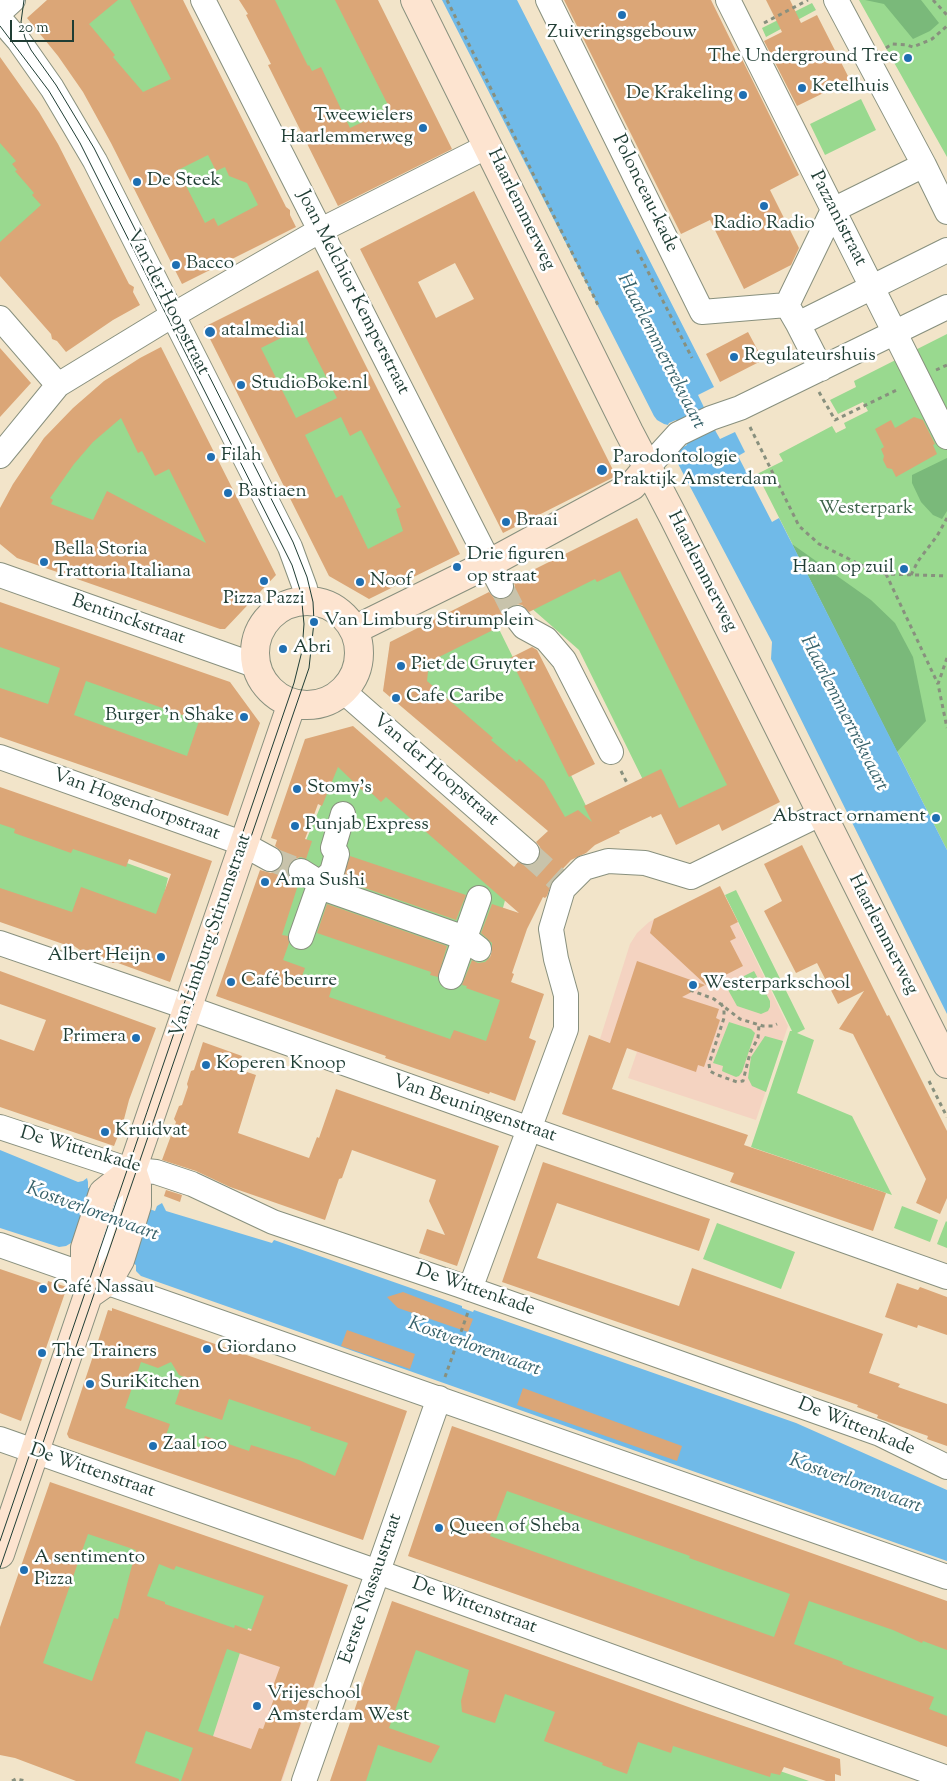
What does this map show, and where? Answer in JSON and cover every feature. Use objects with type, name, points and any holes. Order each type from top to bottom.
[{"type":"street","points":[[0,12],[13,0]]},
{"type":"street","name":"Joan Melchior Kemperstraat","points":[[203,0],[496,574]]},
{"type":"street","name":"Haarlemmerweg","points":[[415,0],[947,1064]]},
{"type":"street","name":"Polonceau-kade","points":[[548,0],[702,312],[792,314]]},
{"type":"street","name":"Pazzanistraat","points":[[728,0],[947,437]]},
{"type":"street","points":[[836,0],[947,212]]},
{"type":"street","name":"Van der Hoopstraat","points":[[0,18],[19,41],[66,109],[95,162],[290,547],[304,588],[306,602]]},
{"type":"street","points":[[0,456],[58,385],[173,315],[320,231],[488,146]]},
{"type":"street","points":[[815,372],[792,314],[834,210],[924,165]]},
{"type":"street","points":[[792,314],[872,288],[947,250]]},
{"type":"street","points":[[354,630],[496,574],[632,486],[678,434],[711,418],[740,408],[947,307]]},
{"type":"street","points":[[0,318],[58,385]]},
{"type":"street","name":"Bentinckstraat","points":[[0,575],[257,666]]},
{"type":"street","points":[[306,602],[319,603],[333,608],[345,618],[354,630],[359,646],[358,662],[353,678],[343,691],[334,698],[310,705],[292,703],[270,690],[262,679],[257,666],[256,648],[261,630],[272,615],[288,606],[306,602]]},
{"type":"street","points":[[517,618],[524,627],[546,639],[564,660],[611,752]]},
{"type":"street","name":"Van der Hoopstraat","points":[[343,691],[527,852]]},
{"type":"street","name":"Van Limburg Stirumstraat","points":[[132,1170],[292,703]]},
{"type":"street","name":"Van Hogendorpstraat","points":[[0,757],[243,844],[270,859]]},
{"type":"street","points":[[469,1300],[566,1029],[566,995],[556,959],[551,929],[560,884],[584,868],[608,861],[645,863],[691,877],[822,813]]},
{"type":"street","points":[[311,877],[332,872],[337,854],[333,848],[343,814]]},
{"type":"street","points":[[301,937],[311,877]]},
{"type":"street","points":[[311,877],[328,890],[472,943]]},
{"type":"street","points":[[451,977],[472,943],[479,898]]},
{"type":"street","name":"Van Beuningenstraat","points":[[0,943],[187,1007],[947,1277]]},
{"type":"street","name":"De Wittenkade","points":[[0,1127],[132,1170],[156,1172],[183,1181],[273,1222],[469,1300],[880,1434],[947,1467]]},
{"type":"street","points":[[98,1270],[120,1199],[137,1185],[132,1170]]},
{"type":"street","points":[[0,1554],[98,1270],[120,1199]]},
{"type":"street","points":[[0,1245],[98,1270],[439,1398],[947,1577]]},
{"type":"street","name":"Eerste Nassaustraat","points":[[304,1781],[439,1398]]},
{"type":"street","name":"De Wittenstraat","points":[[0,1439],[378,1572],[947,1778]]},
{"type":"path","points":[[447,0],[598,307]]},
{"type":"path","points":[[745,33],[808,0]]},
{"type":"path","points":[[933,0],[947,15]]},
{"type":"path","points":[[867,58],[892,44],[913,47],[932,39],[947,26]]},
{"type":"path","points":[[637,250],[692,358]]},
{"type":"path","points":[[815,372],[835,420],[947,365]]},
{"type":"path","points":[[740,408],[799,526],[819,544],[861,565],[886,574],[947,576]]},
{"type":"path","points":[[911,576],[918,561],[937,536],[947,518]]},
{"type":"path","points":[[886,574],[938,684],[947,728]]},
{"type":"path","points":[[938,684],[947,658]]},
{"type":"path","points":[[690,990],[721,1003],[740,1019],[758,1025],[772,1026],[777,1024]]},
{"type":"path","points":[[721,1003],[724,1010],[723,1025],[709,1064],[710,1071],[737,1082],[743,1081],[750,1053],[758,1038],[758,1025]]},
{"type":"path","points":[[447,1372],[469,1300]]},
{"type":"path","points":[[12,1781],[16,1779],[26,1781]]},
{"type":"shaded area","name":"Westerparkschool","points":[[720,886],[788,1026],[756,1120],[628,1078],[637,1052],[600,1039],[630,944],[637,933],[649,922]]},
{"type":"shaded area","name":"Vrijeschool Amsterdam West","points":[[240,1611],[329,1642],[282,1781],[219,1781],[184,1769]]},
{"type":"green space","points":[[86,0],[152,0],[268,219],[177,256],[55,27]]},
{"type":"green space","points":[[256,0],[350,0],[423,143],[347,180]]},
{"type":"green space","points":[[859,0],[947,0],[947,157]]},
{"type":"green space","points":[[865,0],[921,0],[939,23],[930,31],[913,39],[884,4]]},
{"type":"green space","points":[[812,3],[816,10],[766,37],[762,28]]},
{"type":"green space","points":[[861,99],[876,130],[825,155],[810,124]]},
{"type":"green space","points":[[0,115],[114,299],[0,257]]},
{"type":"green space","points":[[305,304],[425,553],[363,582],[230,343]]},
{"type":"green space","name":"Westerpark","points":[[947,334],[947,850],[757,474],[783,461],[779,454],[832,426],[836,433],[846,428],[844,423],[868,411],[863,402],[838,414],[830,400],[856,387],[854,381]]},
{"type":"green space","points":[[146,378],[246,574],[11,533]]},
{"type":"green space","points":[[947,458],[947,511],[942,519],[933,515],[921,502],[912,483],[912,475]]},
{"type":"green space","points":[[792,544],[871,600],[895,623],[913,657],[926,721],[897,752]]},
{"type":"green space","points":[[628,558],[750,803],[684,833],[650,794],[579,650],[529,606]]},
{"type":"green space","points":[[495,621],[594,822],[566,834],[402,685],[406,656]]},
{"type":"green space","points":[[0,632],[234,714],[212,789],[0,715]]},
{"type":"green space","points":[[342,756],[507,893],[482,985],[522,1011],[506,1079],[246,981]]},
{"type":"green space","points":[[0,817],[168,878],[150,955],[0,907]]},
{"type":"green space","points":[[736,890],[805,1029],[797,1033],[814,1040],[797,1093],[852,1116],[892,1195],[751,1147],[790,1031],[792,1031],[725,895]]},
{"type":"green space","points":[[754,971],[770,1001],[768,1011],[761,1014],[737,1006],[727,988],[730,983]]},
{"type":"green space","points":[[729,1022],[751,1029],[755,1033],[742,1072],[736,1077],[722,1071],[723,1066],[713,1063]]},
{"type":"green space","points":[[765,1036],[783,1041],[766,1092],[752,1086],[748,1078],[751,1057]]},
{"type":"green space","points":[[902,1206],[938,1220],[930,1242],[894,1228]]},
{"type":"green space","points":[[947,1222],[947,1248],[937,1244]]},
{"type":"green space","points":[[717,1223],[795,1252],[781,1289],[703,1259]]},
{"type":"green space","points":[[111,1337],[368,1430],[343,1511],[86,1423]]},
{"type":"green space","points":[[470,1463],[947,1638],[947,1735],[439,1551]]},
{"type":"green space","points":[[58,1519],[317,1603],[302,1646],[248,1628],[205,1761],[251,1781],[108,1781],[0,1690]]},
{"type":"green space","points":[[405,1642],[809,1781],[363,1781]]},
{"type":"water","name":"Haarlemmertrekvaart","points":[[442,0],[517,0],[714,387],[698,395],[716,432],[720,439],[735,432],[745,452],[738,456],[772,522],[779,518],[947,850],[947,1014],[771,659],[772,642],[676,460],[680,447],[687,445],[676,420],[668,425],[657,420],[654,416]]},
{"type":"water","name":"Kostverlorenvaart","points":[[0,1150],[78,1182],[87,1178],[88,1188],[155,1211],[157,1206],[162,1203],[166,1211],[272,1243],[274,1240],[462,1306],[462,1308],[473,1312],[474,1310],[796,1423],[947,1490],[947,1561],[141,1276],[136,1271],[136,1265],[134,1264],[71,1243],[59,1247],[0,1228]]},
{"type":"building","points":[[47,0],[118,0],[89,24],[115,55],[113,57],[143,92],[171,79],[130,0],[183,0],[286,207],[290,210],[290,215],[296,227],[182,284],[111,143],[83,92],[58,56],[27,18]],"holes":[[[208,155],[216,171],[225,167],[229,176],[247,183],[258,205],[218,226],[214,218],[205,223],[178,170]]]},
{"type":"building","points":[[239,0],[275,0],[308,66],[312,71],[321,67],[350,128],[390,109],[335,0],[378,0],[452,149],[338,206],[268,65],[271,64],[246,15],[248,14]]},
{"type":"building","points":[[564,0],[711,0],[799,175],[770,190],[799,248],[791,265],[744,289],[710,220],[681,234]]},
{"type":"building","name":"Ketelhuis","points":[[766,0],[790,0],[801,23],[817,15],[850,80],[797,106],[764,41],[782,32]]},
{"type":"building","points":[[0,57],[39,112],[58,144],[129,284],[134,287],[133,292],[140,305],[113,320],[66,352],[57,341],[52,339],[51,334],[0,276],[0,242],[41,205],[32,195],[34,193],[15,171],[17,170],[12,164],[16,161],[0,143]]},
{"type":"building","points":[[474,191],[616,476],[503,533],[360,249]],"holes":[[[455,263],[474,299],[436,318],[418,282]]]},
{"type":"building","points":[[318,270],[460,554],[369,599],[329,576],[204,327]],"holes":[[[301,328],[337,398],[296,418],[261,348]],[[341,417],[350,436],[361,430],[401,507],[396,509],[403,531],[368,549],[342,495],[336,498],[305,435]]]},
{"type":"building","name":"Regulateurshuis","points":[[748,332],[763,360],[720,382],[706,354]]},
{"type":"building","points":[[161,347],[276,575],[225,629],[220,629],[17,558],[0,544],[0,508],[13,484],[44,438],[73,408],[104,381]],"holes":[[[121,418],[138,453],[142,451],[155,476],[169,469],[206,543],[107,491],[93,520],[51,504],[53,500],[50,498],[74,464],[93,442]]]},
{"type":"building","points":[[0,348],[31,383],[0,417]]},
{"type":"building","points":[[914,417],[923,420],[935,444],[933,445],[937,454],[896,477],[892,469],[887,468],[883,460],[884,456],[881,449],[884,447],[875,429],[891,420],[895,428]]},
{"type":"building","points":[[637,518],[780,802],[722,831],[719,824],[676,845],[661,814],[652,818],[651,816],[619,831],[620,833],[595,845],[586,853],[571,860],[553,879],[547,896],[543,897],[527,929],[512,973],[514,974],[511,982],[544,994],[529,1038],[536,1041],[515,1101],[490,1092],[489,1094],[385,1058],[386,1056],[216,996],[260,870],[271,873],[278,870],[282,865],[284,858],[282,852],[275,846],[277,840],[271,838],[305,739],[353,726],[514,867],[518,862],[524,865],[531,865],[538,861],[541,854],[540,847],[536,842],[548,831],[383,691],[390,642],[489,592],[494,598],[500,600],[507,598],[513,593],[515,586],[513,580]],"holes":[[[620,571],[727,785],[679,808],[661,769],[584,806],[592,822],[578,810],[565,817],[544,781],[519,759],[517,762],[491,740],[493,738],[427,681],[429,662],[505,624],[504,613],[509,607],[516,604],[522,605],[529,612],[595,579],[597,582]],[[338,767],[363,791],[366,788],[381,802],[386,797],[519,913],[492,904],[481,933],[492,943],[490,957],[485,962],[478,963],[472,960],[462,985],[500,1000],[486,1041],[454,1030],[450,1039],[329,997],[332,987],[302,976],[305,968],[283,960],[289,943],[288,936],[282,935],[298,885],[289,878],[287,870],[289,864],[294,859],[301,857],[306,859],[312,841],[305,839],[318,804],[322,806]]]},
{"type":"building","points":[[0,602],[230,682],[260,723],[228,816],[0,737],[0,688],[48,704],[60,668],[0,647]],"holes":[[[86,681],[199,721],[187,756],[74,715]]]},
{"type":"building","points":[[532,647],[537,650],[595,764],[569,777],[510,658]]},
{"type":"building","points":[[0,787],[212,861],[170,982],[118,963],[109,963],[74,946],[66,945],[0,922],[0,888],[72,912],[81,887],[156,914],[171,874],[129,859],[126,867],[73,849],[71,853],[14,833],[15,829],[0,824]]},
{"type":"building","points":[[802,845],[887,1016],[889,1015],[947,1131],[947,1198],[940,1214],[916,1203],[926,1179],[853,1034],[839,1029],[864,991],[838,1004],[817,963],[796,973],[764,911],[782,901],[764,864]]},
{"type":"building","points":[[350,856],[466,895],[456,920],[342,880]]},
{"type":"building","points":[[720,886],[738,922],[730,926],[736,938],[730,941],[743,966],[706,985],[650,933],[654,919]]},
{"type":"building","points":[[327,904],[447,946],[438,977],[430,975],[431,972],[317,933]]},
{"type":"building","points":[[637,961],[705,985],[682,997],[719,1009],[716,1018],[720,1020],[704,1067],[698,1065],[696,1072],[627,1048],[612,1089],[748,1135],[744,1145],[886,1193],[873,1231],[730,1182],[734,1173],[562,1114],[589,1035],[610,1043]]},
{"type":"building","points":[[0,971],[156,1028],[114,1146],[0,1107],[0,1039],[34,1051],[46,1020],[0,1004]]},
{"type":"building","name":"Koperen Knoop","points":[[203,1042],[242,1056],[238,1069],[256,1075],[238,1133],[309,1158],[317,1137],[319,1138],[336,1089],[499,1146],[457,1266],[419,1253],[427,1229],[445,1235],[429,1201],[436,1180],[352,1150],[342,1178],[339,1179],[325,1220],[230,1187],[196,1171],[162,1160],[176,1122],[174,1119],[179,1106],[182,1105],[191,1071],[194,1070]]},
{"type":"building","points":[[543,1162],[710,1219],[699,1251],[557,1203],[537,1258],[679,1306],[692,1268],[883,1334],[869,1373],[900,1384],[898,1387],[947,1404],[947,1446],[927,1439],[928,1436],[877,1418],[878,1415],[857,1407],[858,1405],[502,1282]]},
{"type":"building","points":[[166,1190],[182,1195],[180,1202],[164,1196]]},
{"type":"building","points":[[0,1269],[47,1285],[48,1281],[67,1287],[21,1421],[0,1413]]},
{"type":"building","points":[[897,1283],[918,1290],[920,1287],[947,1297],[947,1335],[918,1325],[917,1328],[885,1317]]},
{"type":"building","points":[[403,1292],[473,1319],[468,1332],[398,1308],[387,1297]]},
{"type":"building","points":[[112,1308],[407,1411],[363,1540],[69,1438],[67,1434],[108,1310],[112,1311]],"holes":[[[141,1362],[158,1368],[171,1362],[179,1375],[184,1377],[175,1404],[222,1420],[229,1399],[311,1427],[310,1430],[348,1443],[335,1476],[299,1460],[251,1445],[249,1451],[205,1436],[201,1448],[166,1435],[170,1424],[125,1408]]]},
{"type":"building","points":[[347,1330],[415,1354],[410,1369],[341,1346]]},
{"type":"building","points":[[523,1388],[682,1446],[677,1461],[517,1405]]},
{"type":"building","points":[[452,1426],[947,1601],[947,1650],[923,1641],[922,1643],[893,1630],[809,1601],[794,1644],[843,1662],[842,1664],[934,1697],[929,1709],[947,1716],[947,1747],[408,1556]],"holes":[[[507,1491],[690,1556],[689,1558],[790,1594],[774,1637],[490,1536]]]},
{"type":"building","points":[[50,1482],[348,1585],[281,1781],[181,1781],[193,1748],[146,1731],[135,1763],[179,1779],[179,1781],[76,1781],[15,1758],[0,1755],[0,1627]],"holes":[[[88,1534],[136,1550],[118,1619],[114,1618],[92,1681],[43,1663]],[[159,1564],[174,1570],[176,1566],[264,1596],[251,1631],[235,1625],[234,1628],[147,1596]],[[227,1649],[280,1667],[272,1689],[277,1690],[263,1729],[259,1728],[251,1749],[198,1731]]]},
{"type":"building","points":[[392,1601],[840,1759],[841,1776],[835,1774],[835,1781],[826,1781],[784,1767],[780,1775],[771,1773],[770,1777],[673,1746],[671,1753],[638,1742],[627,1774],[544,1741],[555,1712],[505,1694],[495,1723],[462,1712],[461,1701],[469,1670],[416,1650],[389,1728],[440,1746],[431,1763],[378,1745],[366,1781],[330,1781]]},
{"type":"tunnel","points":[[501,586],[517,618]]},
{"type":"tunnel","points":[[527,852],[557,879]]},
{"type":"tunnel","points":[[270,859],[301,871]]},
{"type":"tram line","points":[[0,1568],[309,668],[314,622],[313,602],[307,577],[293,542],[94,148],[25,38],[21,22],[24,0]]},
{"type":"tram line","points":[[0,26],[49,91],[80,143],[292,565],[301,593],[304,624],[302,651],[294,683],[0,1541]]},
{"type":"place","name":"Zuiveringsgebouw","points":[[622,15]]},
{"type":"place","name":"The Underground Tree","points":[[908,58]]},
{"type":"place","name":"Ketelhuis","points":[[802,88]]},
{"type":"place","name":"De Krakeling","points":[[743,95]]},
{"type":"place","name":"Tweewielers Haarlemmerweg","points":[[423,128]]},
{"type":"place","name":"De Steek","points":[[137,182]]},
{"type":"place","name":"Radio Radio","points":[[764,206]]},
{"type":"place","name":"Bacco","points":[[176,265]]},
{"type":"place","name":"atalmedial","points":[[210,332]]},
{"type":"place","name":"Regulateurshuis","points":[[734,357]]},
{"type":"place","name":"StudioBoke.nl","points":[[241,385]]},
{"type":"place","name":"Filah","points":[[211,457]]},
{"type":"place","name":"Parodontologie Praktijk Amsterdam","points":[[602,470]]},
{"type":"place","name":"Bastiaen","points":[[228,493]]},
{"type":"place","name":"Braai","points":[[506,522]]},
{"type":"place","name":"Bella Storia Trattoria Italiana","points":[[44,562]]},
{"type":"place","name":"Drie figuren op straat","points":[[457,567]]},
{"type":"place","name":"Haan op zuil","points":[[904,569]]},
{"type":"place","name":"Pizza Pazzi","points":[[264,581]]},
{"type":"place","name":"Noof","points":[[360,582]]},
{"type":"place","name":"Van Limburg Stirumplein","points":[[314,622]]},
{"type":"place","name":"Abri","points":[[283,649]]},
{"type":"place","name":"Piet de Gruyter","points":[[401,666]]},
{"type":"place","name":"Cafe Caribe","points":[[396,698]]},
{"type":"place","name":"Burger 'n Shake","points":[[244,717]]},
{"type":"place","name":"Stomy's","points":[[297,789]]},
{"type":"place","name":"Abstract ornament","points":[[936,818]]},
{"type":"place","name":"Punjab Express","points":[[295,826]]},
{"type":"place","name":"Ama Sushi","points":[[265,882]]},
{"type":"place","name":"Albert Heijn","points":[[161,957]]},
{"type":"place","name":"Café beurre","points":[[231,982]]},
{"type":"place","name":"Westerparkschool","points":[[693,985]]},
{"type":"place","name":"Primera","points":[[136,1038]]},
{"type":"place","name":"Koperen Knoop","points":[[206,1065]]},
{"type":"place","name":"Kruidvat","points":[[105,1132]]},
{"type":"place","name":"Café Nassau","points":[[43,1289]]},
{"type":"place","name":"Giordano","points":[[207,1349]]},
{"type":"place","name":"The Trainers","points":[[42,1353]]},
{"type":"place","name":"SuriKitchen","points":[[90,1384]]},
{"type":"place","name":"Zaal 100","points":[[153,1446]]},
{"type":"place","name":"Queen of Sheba","points":[[439,1528]]},
{"type":"place","name":"A sentimento Pizza","points":[[24,1570]]},
{"type":"place","name":"Vrijeschool Amsterdam West","points":[[257,1706]]}]
